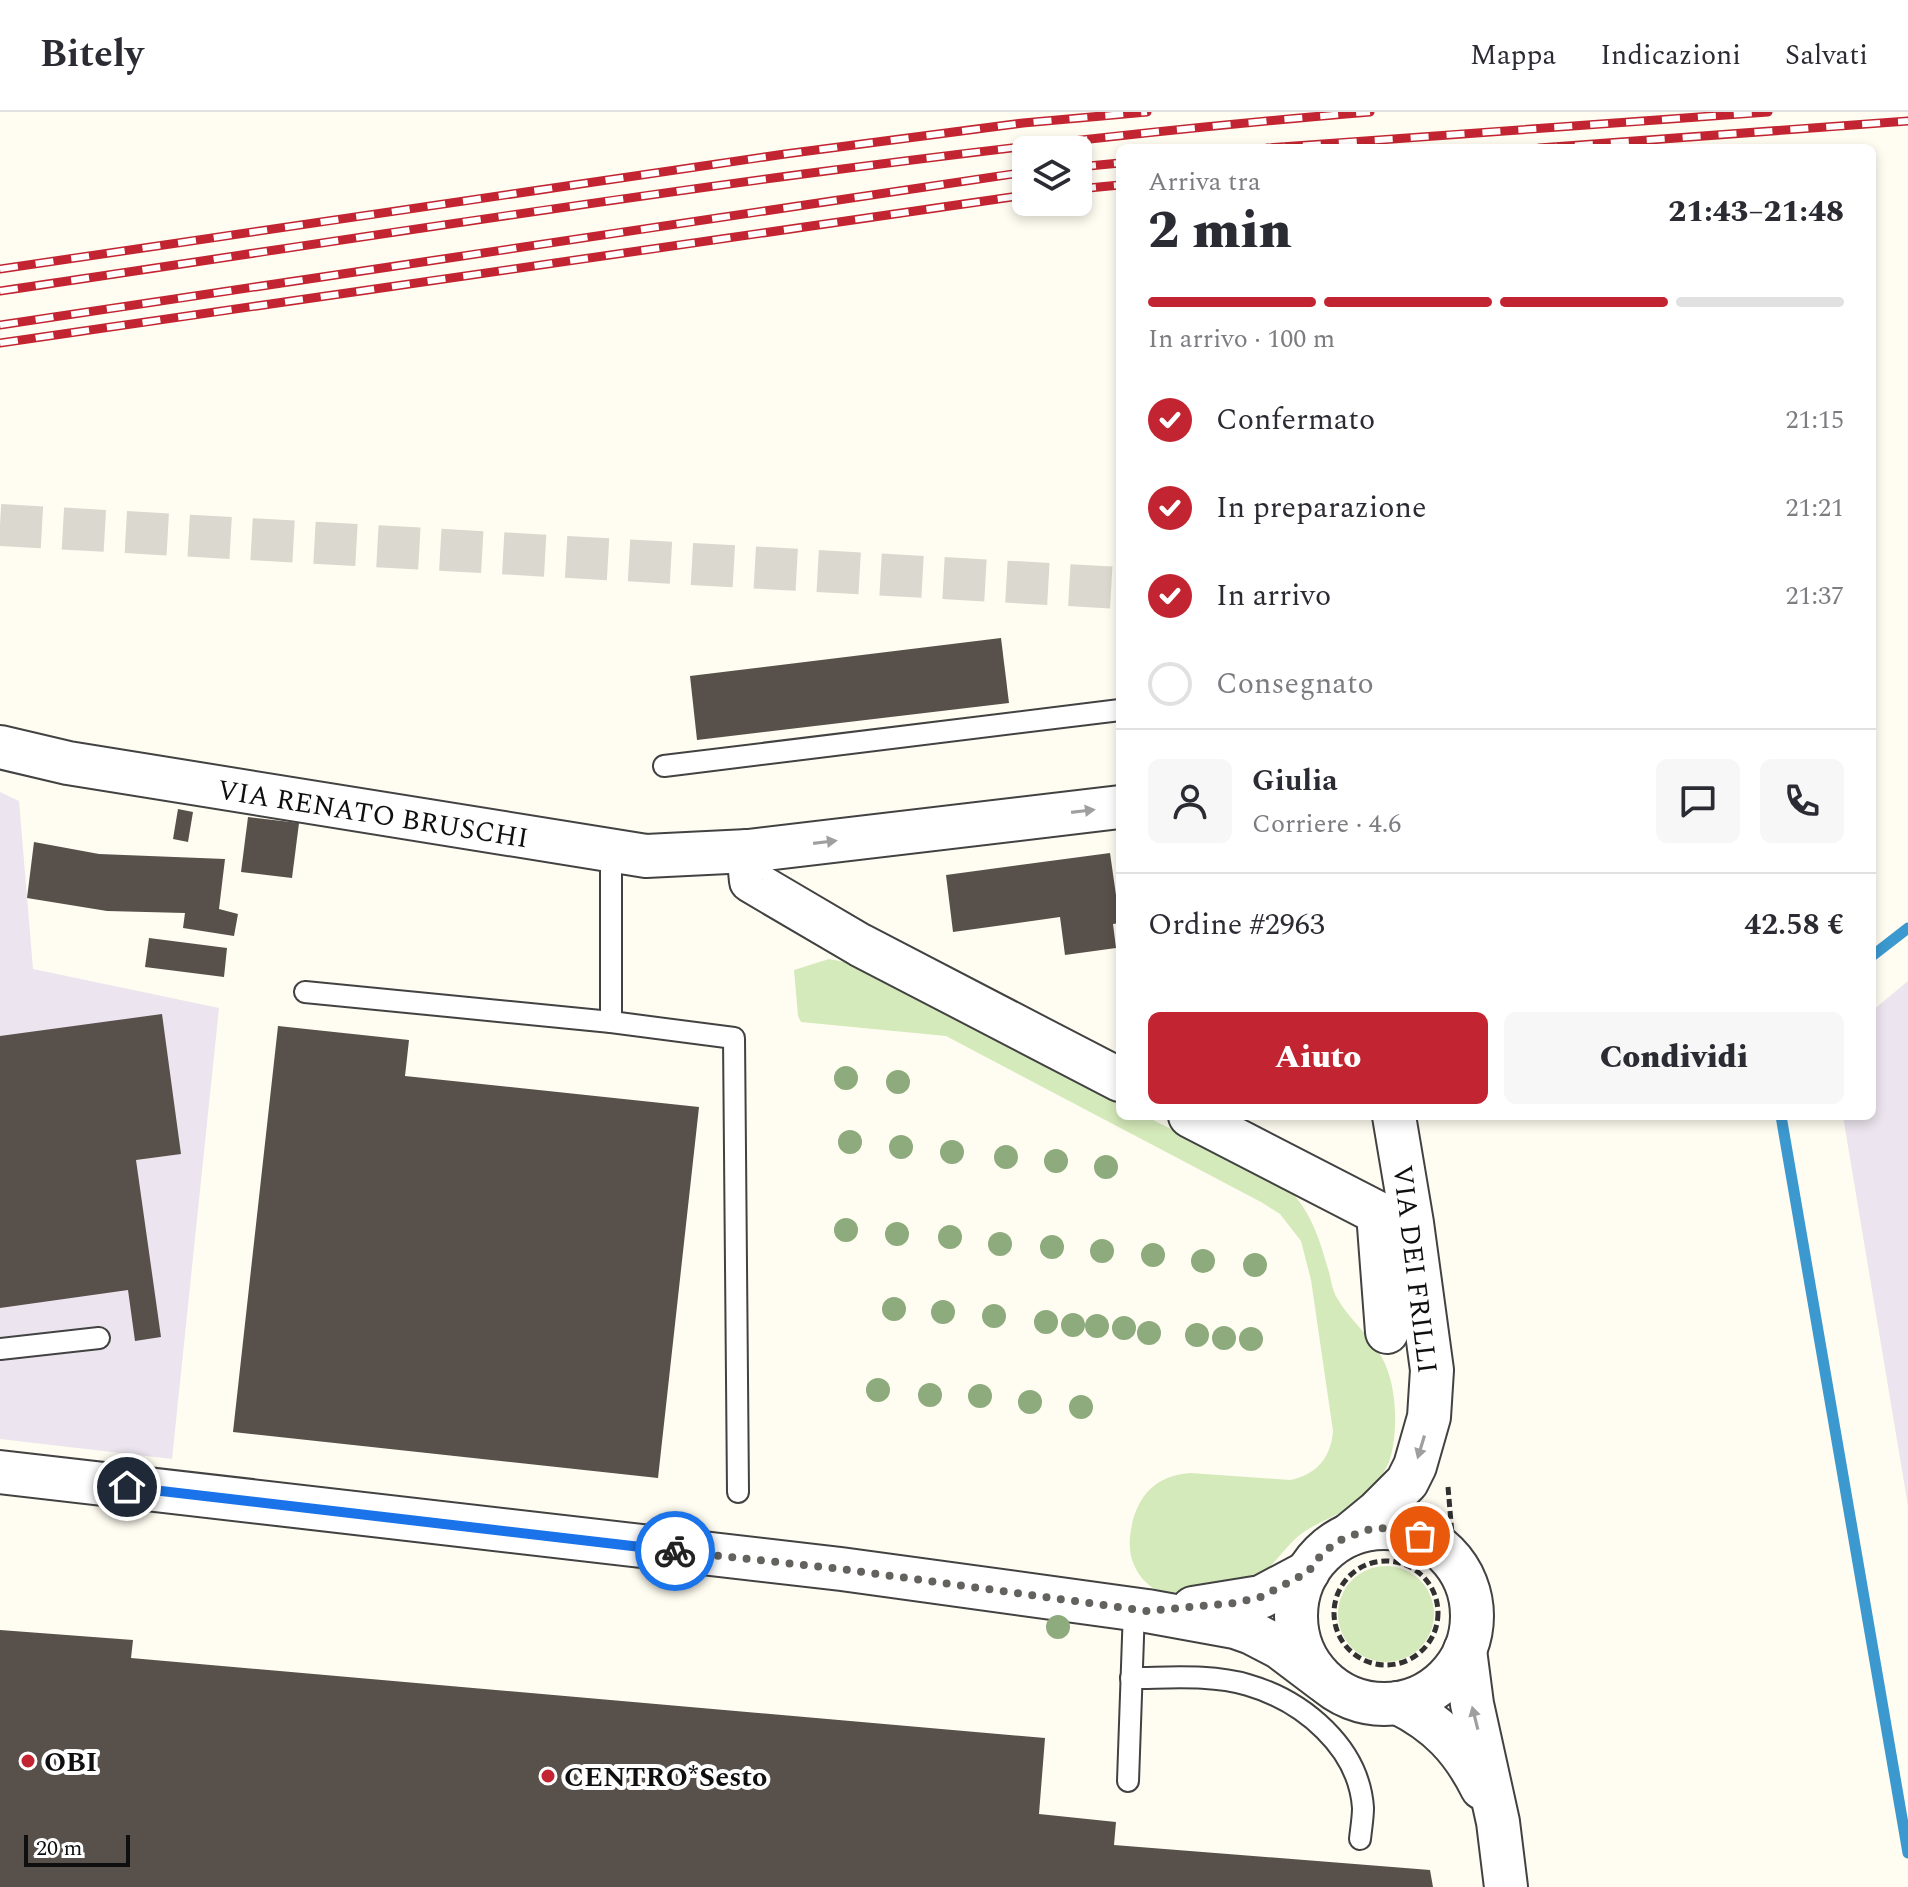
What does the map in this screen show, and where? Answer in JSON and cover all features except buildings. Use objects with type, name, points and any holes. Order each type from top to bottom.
[{"type":"street","name":"VIA RENATO BRUSCHI","points":[[0,747],[68,763],[646,856],[748,851],[1116,807]]},
{"type":"street","points":[[748,851],[751,881],[860,945],[1116,1078]]},
{"type":"street","points":[[1198,1120],[1378,1213],[1387,1332]]},
{"type":"street","name":"VIA DEI FRILLI","points":[[1350,1555],[1377,1512],[1407,1482],[1415,1466],[1429,1417],[1432,1370],[1395,1120]]},
{"type":"street","points":[[1404,1167],[1406,1133],[1411,1120]]},
{"type":"street","points":[[0,1472],[841,1569],[1140,1610],[1235,1627],[1252,1633],[1279,1647],[1324,1681]]},
{"type":"street","name":"VIA DEI FRILLI","points":[[1384,1528],[1402,1530],[1420,1536],[1450,1558],[1461,1572],[1471,1597],[1472,1625],[1465,1650],[1445,1680],[1415,1699],[1371,1704],[1358,1701],[1324,1681],[1308,1660],[1298,1637],[1297,1603],[1308,1572],[1321,1555],[1350,1555],[1384,1528]]},
{"type":"street","points":[[1140,1610],[1234,1603],[1261,1597],[1308,1572]]},
{"type":"street","name":"VIA DEI FRILLI","points":[[1465,1650],[1472,1704],[1498,1822],[1506,1887]]},
{"type":"street","name":"VIA DEI FRILLI","points":[[1398,1703],[1435,1724],[1447,1737],[1478,1780],[1498,1822]]},
{"type":"lane","points":[[664,766],[1116,710]]},
{"type":"lane","points":[[611,852],[611,1022]]},
{"type":"lane","points":[[305,992],[611,1022],[734,1038],[738,1492]]},
{"type":"lane","points":[[0,1349],[99,1338]]},
{"type":"lane","points":[[1128,1781],[1131,1678],[1140,1610]]},
{"type":"lane","points":[[1131,1678],[1213,1679],[1246,1684],[1275,1695],[1300,1710],[1326,1730],[1349,1760],[1359,1786],[1363,1809],[1360,1839]]},
{"type":"path","points":[[1350,1555],[1364,1566],[1393,1562],[1407,1565],[1429,1583],[1439,1610],[1437,1624],[1432,1638],[1409,1661],[1392,1665],[1361,1659],[1347,1648],[1339,1635],[1334,1618],[1350,1555]]},
{"type":"shaded area","points":[[0,792],[19,801],[33,969],[219,1008],[172,1459],[0,1439]]},
{"type":"shaded area","points":[[1908,981],[1908,1506],[1844,1120],[1876,1120],[1876,1008]]},
{"type":"green space","points":[[829,959],[855,964],[963,1015],[1116,1101],[1116,1120],[1153,1120],[1284,1185],[1301,1203],[1317,1234],[1335,1295],[1376,1348],[1390,1377],[1395,1415],[1392,1451],[1384,1472],[1375,1484],[1359,1501],[1301,1534],[1265,1572],[1253,1580],[1182,1597],[1166,1594],[1148,1584],[1135,1568],[1130,1537],[1141,1501],[1155,1485],[1165,1479],[1190,1473],[1290,1480],[1315,1469],[1329,1449],[1333,1431],[1311,1280],[1301,1241],[1280,1214],[1261,1202],[946,1036],[801,1022],[794,970]]},
{"type":"green space","points":[[1386,1566],[1404,1570],[1420,1580],[1430,1596],[1434,1614],[1430,1632],[1420,1648],[1404,1658],[1386,1662],[1368,1658],[1352,1648],[1342,1632],[1338,1614],[1342,1596],[1352,1580],[1368,1570]]},
{"type":"waterway","points":[[1876,953],[1908,928]]},
{"type":"waterway","points":[[1782,1120],[1908,1853]]},
{"type":"tunnel","points":[[0,525],[1116,588]]},
{"type":"railway","points":[[0,269],[785,154],[1023,123],[1147,112]]},
{"type":"railway","points":[[0,291],[855,167],[1026,146],[1370,112]]},
{"type":"railway","points":[[1323,144],[1768,112]]},
{"type":"railway","points":[[1594,144],[1908,121]]},
{"type":"railway","points":[[1092,166],[1116,163]]},
{"type":"railway","points":[[0,325],[1012,174]]},
{"type":"railway","points":[[1092,188],[1116,185]]},
{"type":"railway","points":[[0,343],[1012,197]]},
{"type":"way so far","points":[[675,1551],[841,1569],[1147,1611],[1195,1608],[1261,1597],[1308,1572],[1321,1555],[1338,1541],[1366,1530],[1402,1530],[1420,1536]]},
{"type":"place","name":"OBI","points":[[28,1761]]},
{"type":"place","name":"CENTRO*Sesto","points":[[548,1776]]},
{"type":"route","points":[[127,1487],[675,1551]]}]
